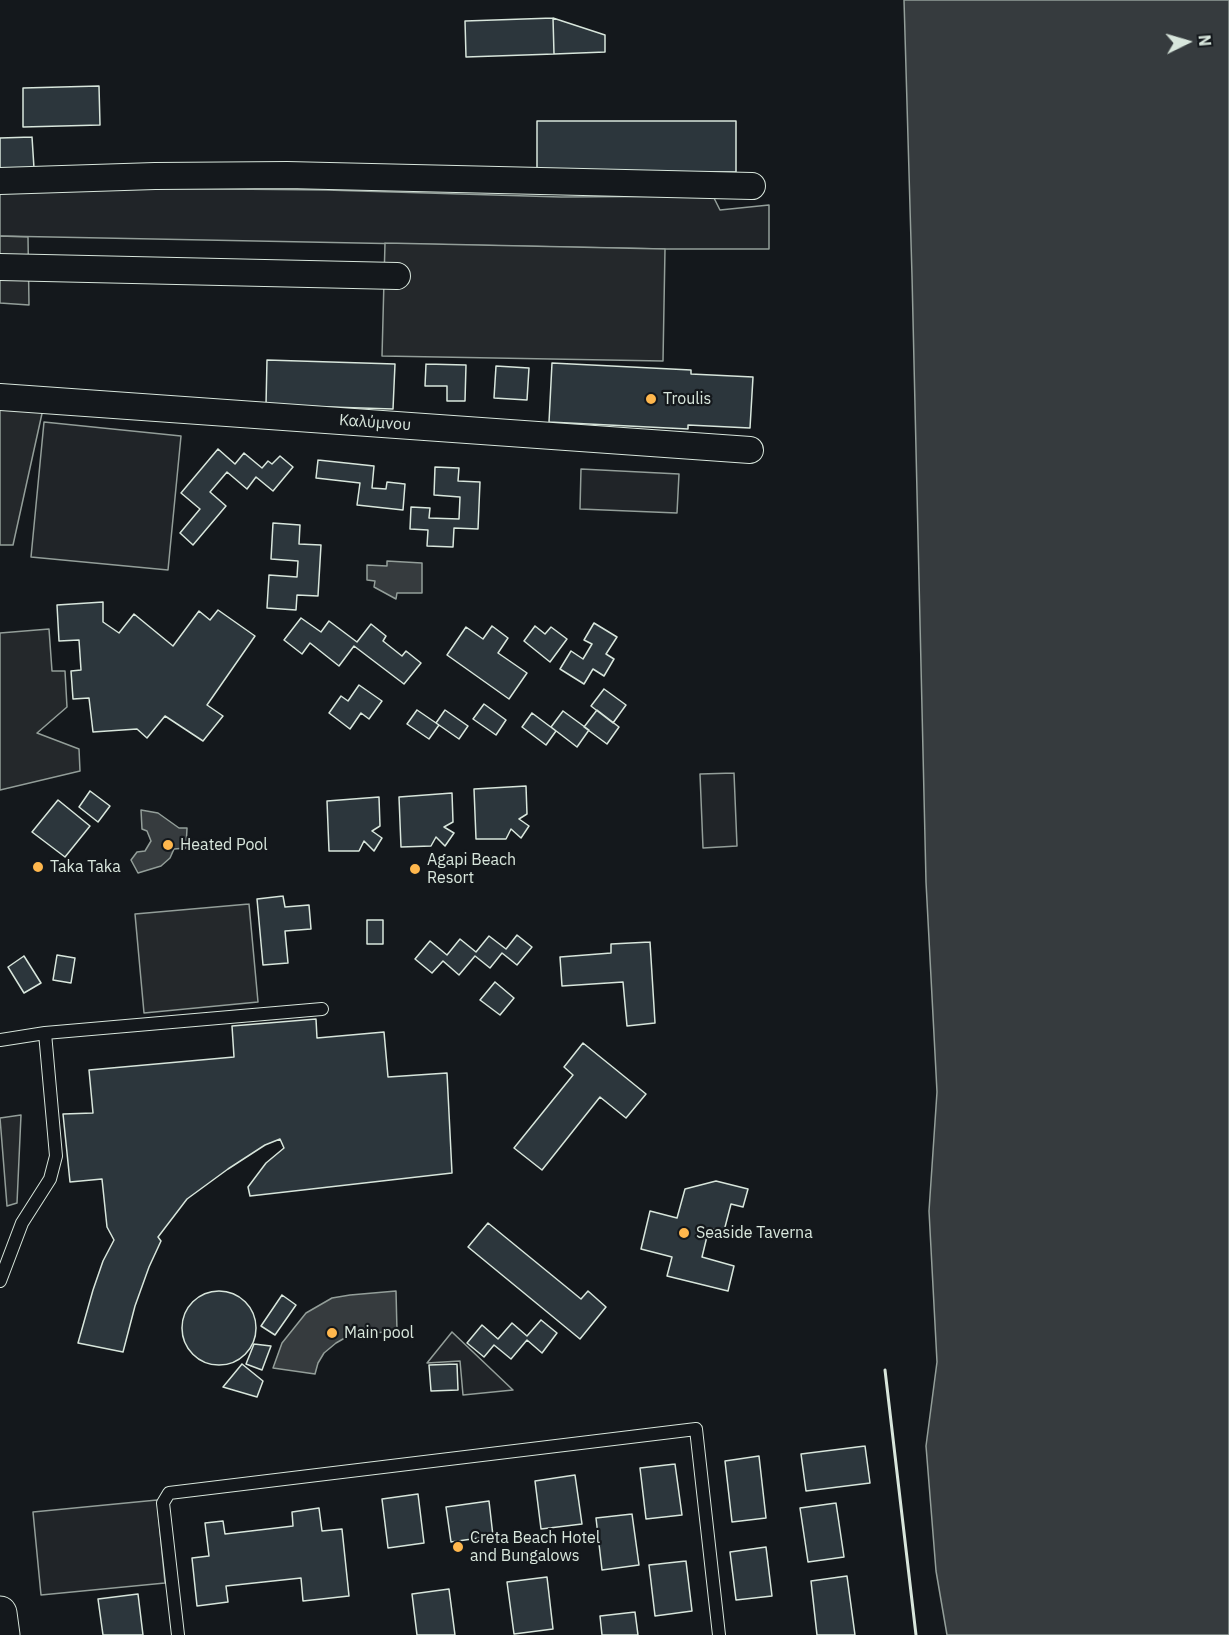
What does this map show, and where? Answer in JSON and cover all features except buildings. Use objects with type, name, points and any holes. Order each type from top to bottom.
[{"type":"main road","points":[[0,1613],[3,1635]]},
{"type":"street","points":[[0,181],[287,175],[752,186]]},
{"type":"street","points":[[0,267],[397,276]]},
{"type":"street","name":"Καλύμνου","points":[[0,397],[750,450]]},
{"type":"lane","points":[[0,1040],[45,1033],[322,1009]]},
{"type":"lane","points":[[0,1281],[22,1223],[50,1179],[56,1156],[45,1033]]},
{"type":"lane","points":[[178,1635],[163,1503],[169,1492],[696,1429],[719,1635]]},
{"type":"shaded area","points":[[904,0],[1229,0],[1229,1635],[947,1635],[936,1571],[926,1446],[937,1362],[929,1211],[937,1092],[926,882]]},
{"type":"shaded area","points":[[126,188],[326,190],[561,197],[713,196],[720,210],[769,205],[769,249],[0,236],[0,191]]},
{"type":"shaded area","points":[[0,236],[28,237],[29,305],[0,303]]},
{"type":"shaded area","points":[[385,243],[665,249],[663,361],[382,356]]},
{"type":"shaded area","points":[[0,404],[43,409],[13,545],[0,545]]},
{"type":"shaded area","points":[[44,422],[181,436],[168,570],[31,557]]},
{"type":"shaded area","points":[[581,469],[679,474],[677,513],[580,509]]},
{"type":"shaded area","points":[[387,561],[422,563],[422,593],[397,593],[396,599],[374,587],[375,581],[367,580],[367,565],[387,566]]},
{"type":"shaded area","points":[[49,629],[52,671],[65,671],[67,707],[37,733],[79,749],[80,771],[0,790],[0,633]]},
{"type":"shaded area","points":[[734,773],[737,846],[703,848],[700,774]]},
{"type":"shaded area","name":"Heated Pool","points":[[141,810],[158,813],[179,828],[187,828],[186,848],[174,849],[170,858],[161,866],[138,873],[131,860],[137,852],[145,851],[151,841],[147,831],[142,829]]},
{"type":"shaded area","points":[[249,904],[258,1002],[144,1013],[135,914]]},
{"type":"shaded area","points":[[21,1115],[17,1203],[7,1206],[0,1118]]},
{"type":"shaded area","name":"Main pool","points":[[396,1291],[397,1331],[350,1335],[324,1353],[315,1374],[273,1368],[282,1343],[306,1313],[332,1298]]},
{"type":"shaded area","points":[[452,1332],[513,1390],[463,1395],[460,1361],[427,1363]]},
{"type":"shaded area","points":[[157,1500],[165,1583],[41,1595],[33,1512]]},
{"type":"wall","points":[[885,1370],[916,1635]]},
{"type":"place","name":"Troulis","points":[[651,399]]},
{"type":"place","name":"Heated Pool","points":[[168,845]]},
{"type":"place","name":"Taka Taka","points":[[38,867]]},
{"type":"place","name":"Agapi Beach Resort","points":[[415,869]]},
{"type":"place","name":"Seaside Taverna","points":[[684,1233]]},
{"type":"place","name":"Main pool","points":[[332,1333]]},
{"type":"place","name":"Creta Beach Hotel and Bungalows","points":[[458,1547]]}]
